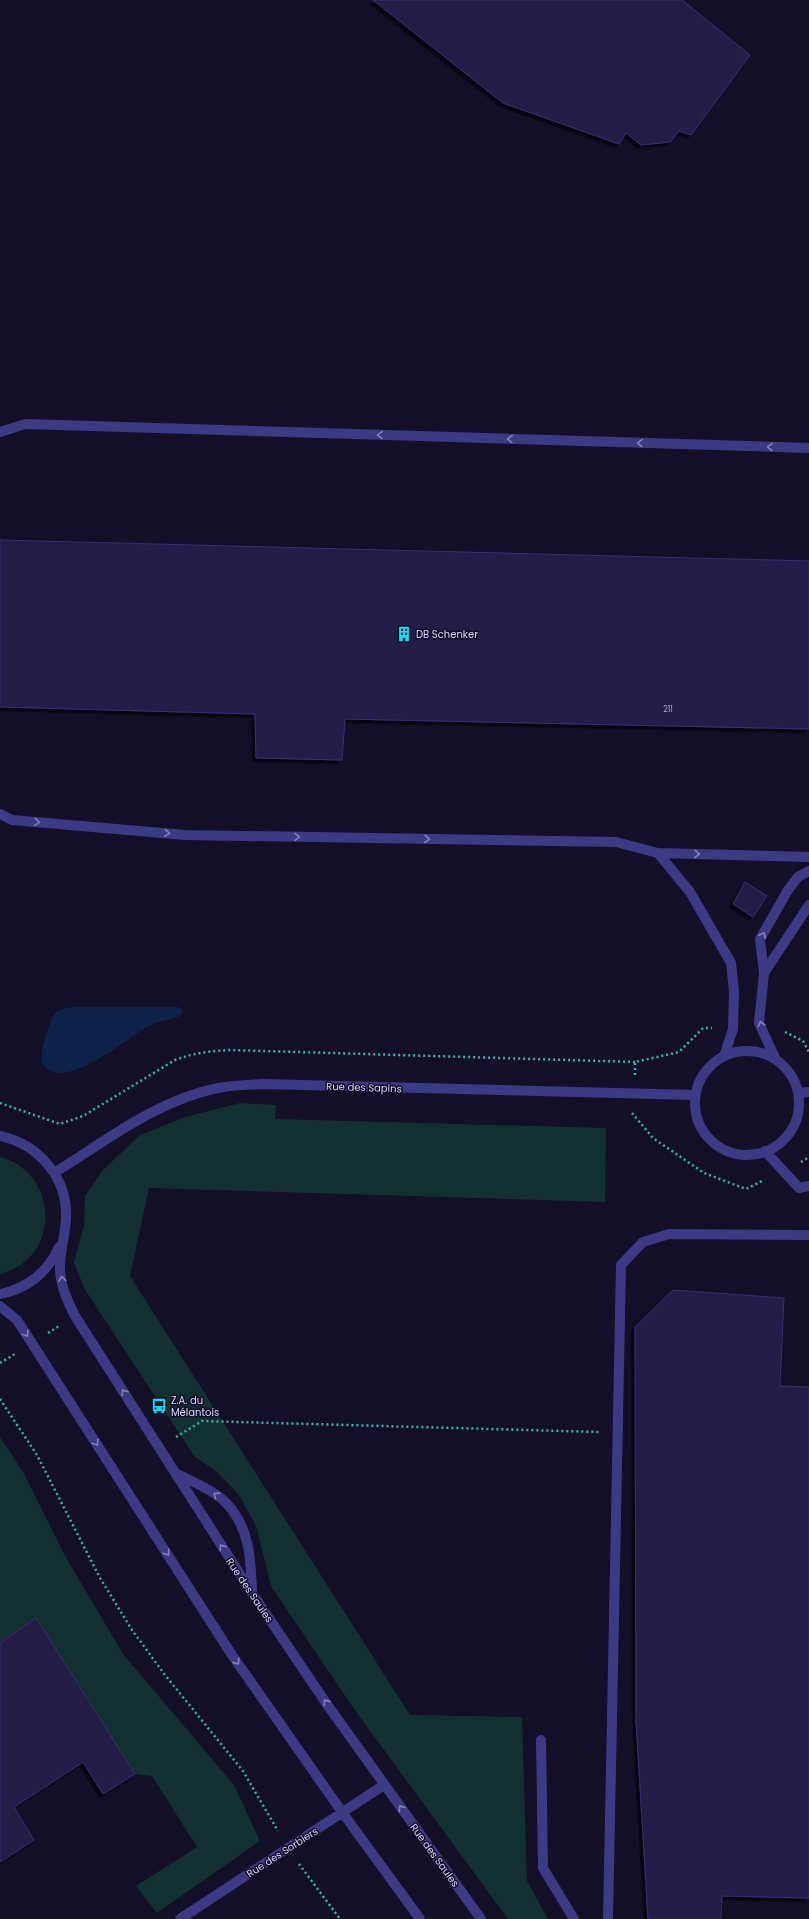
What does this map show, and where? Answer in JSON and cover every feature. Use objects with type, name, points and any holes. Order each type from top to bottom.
[{"type":"street","points":[[0,432],[26,424],[809,448]]},
{"type":"street","points":[[0,814],[12,820],[185,835],[616,842],[658,853],[809,857]]},
{"type":"street","points":[[658,853],[690,892],[731,963],[734,991],[733,1029],[724,1056]]},
{"type":"street","points":[[776,1060],[759,1023],[764,973],[760,939],[788,890],[798,877],[809,871]]},
{"type":"street","points":[[764,973],[809,905]]},
{"type":"street","points":[[751,1051],[764,1054],[776,1060],[790,1074],[798,1093],[798,1110],[792,1128],[781,1142],[766,1151],[757,1154],[739,1154],[730,1152],[714,1144],[708,1138],[698,1122],[696,1114],[695,1095],[705,1073],[713,1063],[724,1056],[737,1052],[751,1051]]},
{"type":"street","name":"Rue des Sapins","points":[[54,1173],[162,1107],[186,1097],[219,1087],[263,1084],[634,1095],[695,1095]]},
{"type":"street","points":[[798,1093],[809,1092]]},
{"type":"street","name":"Rue des Saules","points":[[0,1136],[20,1142],[42,1157],[54,1173],[62,1190],[66,1216],[62,1242],[61,1279],[66,1297],[75,1316],[252,1593],[384,1784],[481,1919]]},
{"type":"street","points":[[766,1151],[799,1188],[809,1186]]},
{"type":"street","points":[[608,1919],[621,1264],[643,1242],[669,1234],[809,1235]]},
{"type":"street","name":"Rue des Saules","points":[[0,1294],[19,1289],[41,1274],[62,1242]]},
{"type":"street","points":[[0,1306],[17,1320],[232,1655],[342,1812],[420,1919]]},
{"type":"street","points":[[175,1473],[222,1500],[242,1527],[250,1549],[252,1593]]},
{"type":"street","points":[[541,1740],[543,1868],[574,1919]]},
{"type":"street","name":"Rue des Sorbiers","points":[[180,1919],[384,1784]]},
{"type":"path","points":[[634,1095],[631,1111],[653,1138],[704,1174],[746,1189],[809,1157]]},
{"type":"path","points":[[0,1399],[37,1455],[114,1601],[165,1674],[243,1771],[287,1848],[340,1919]]},
{"type":"path","points":[[158,1447],[202,1421],[618,1433]]},
{"type":"green space","points":[[240,1103],[276,1105],[275,1119],[606,1128],[605,1202],[149,1188],[130,1276],[410,1715],[522,1717],[527,1881],[548,1919],[508,1919],[354,1709],[271,1586],[256,1526],[239,1495],[217,1472],[194,1456],[84,1288],[74,1262],[84,1226],[85,1196],[102,1171],[140,1135],[185,1117]]},
{"type":"green space","points":[[0,1157],[20,1166],[34,1180],[42,1197],[45,1216],[43,1235],[34,1252],[20,1265],[0,1274]]},
{"type":"green space","points":[[0,1437],[23,1472],[64,1554],[123,1654],[234,1785],[260,1841],[157,1913],[136,1886],[197,1847],[152,1776],[135,1774],[36,1619],[0,1642]]},
{"type":"water","points":[[73,1007],[177,1007],[183,1009],[182,1014],[178,1017],[152,1024],[112,1051],[80,1068],[65,1073],[52,1072],[43,1064],[42,1060],[43,1047],[47,1032],[54,1015],[58,1011]]},
{"type":"building","points":[[373,0],[682,0],[750,55],[691,135],[679,131],[670,142],[641,145],[626,133],[619,144],[503,103]]},
{"type":"building","name":"DB Schenker","points":[[0,540],[809,561],[809,729],[345,719],[342,760],[256,758],[255,714],[0,707]]},
{"type":"building","points":[[745,882],[767,896],[753,917],[733,904]]},
{"type":"building","points":[[673,1290],[784,1298],[780,1386],[809,1387],[809,1898],[722,1896],[721,1919],[648,1919],[636,1720],[635,1327]]},
{"type":"building","points":[[36,1618],[135,1774],[103,1794],[83,1762],[14,1807],[34,1840],[0,1862],[0,1643]]},
{"type":"place","name":"DB Schenker","points":[[404,634]]},
{"type":"place","name":"Z.A. du Mélantois","points":[[159,1406]]}]
